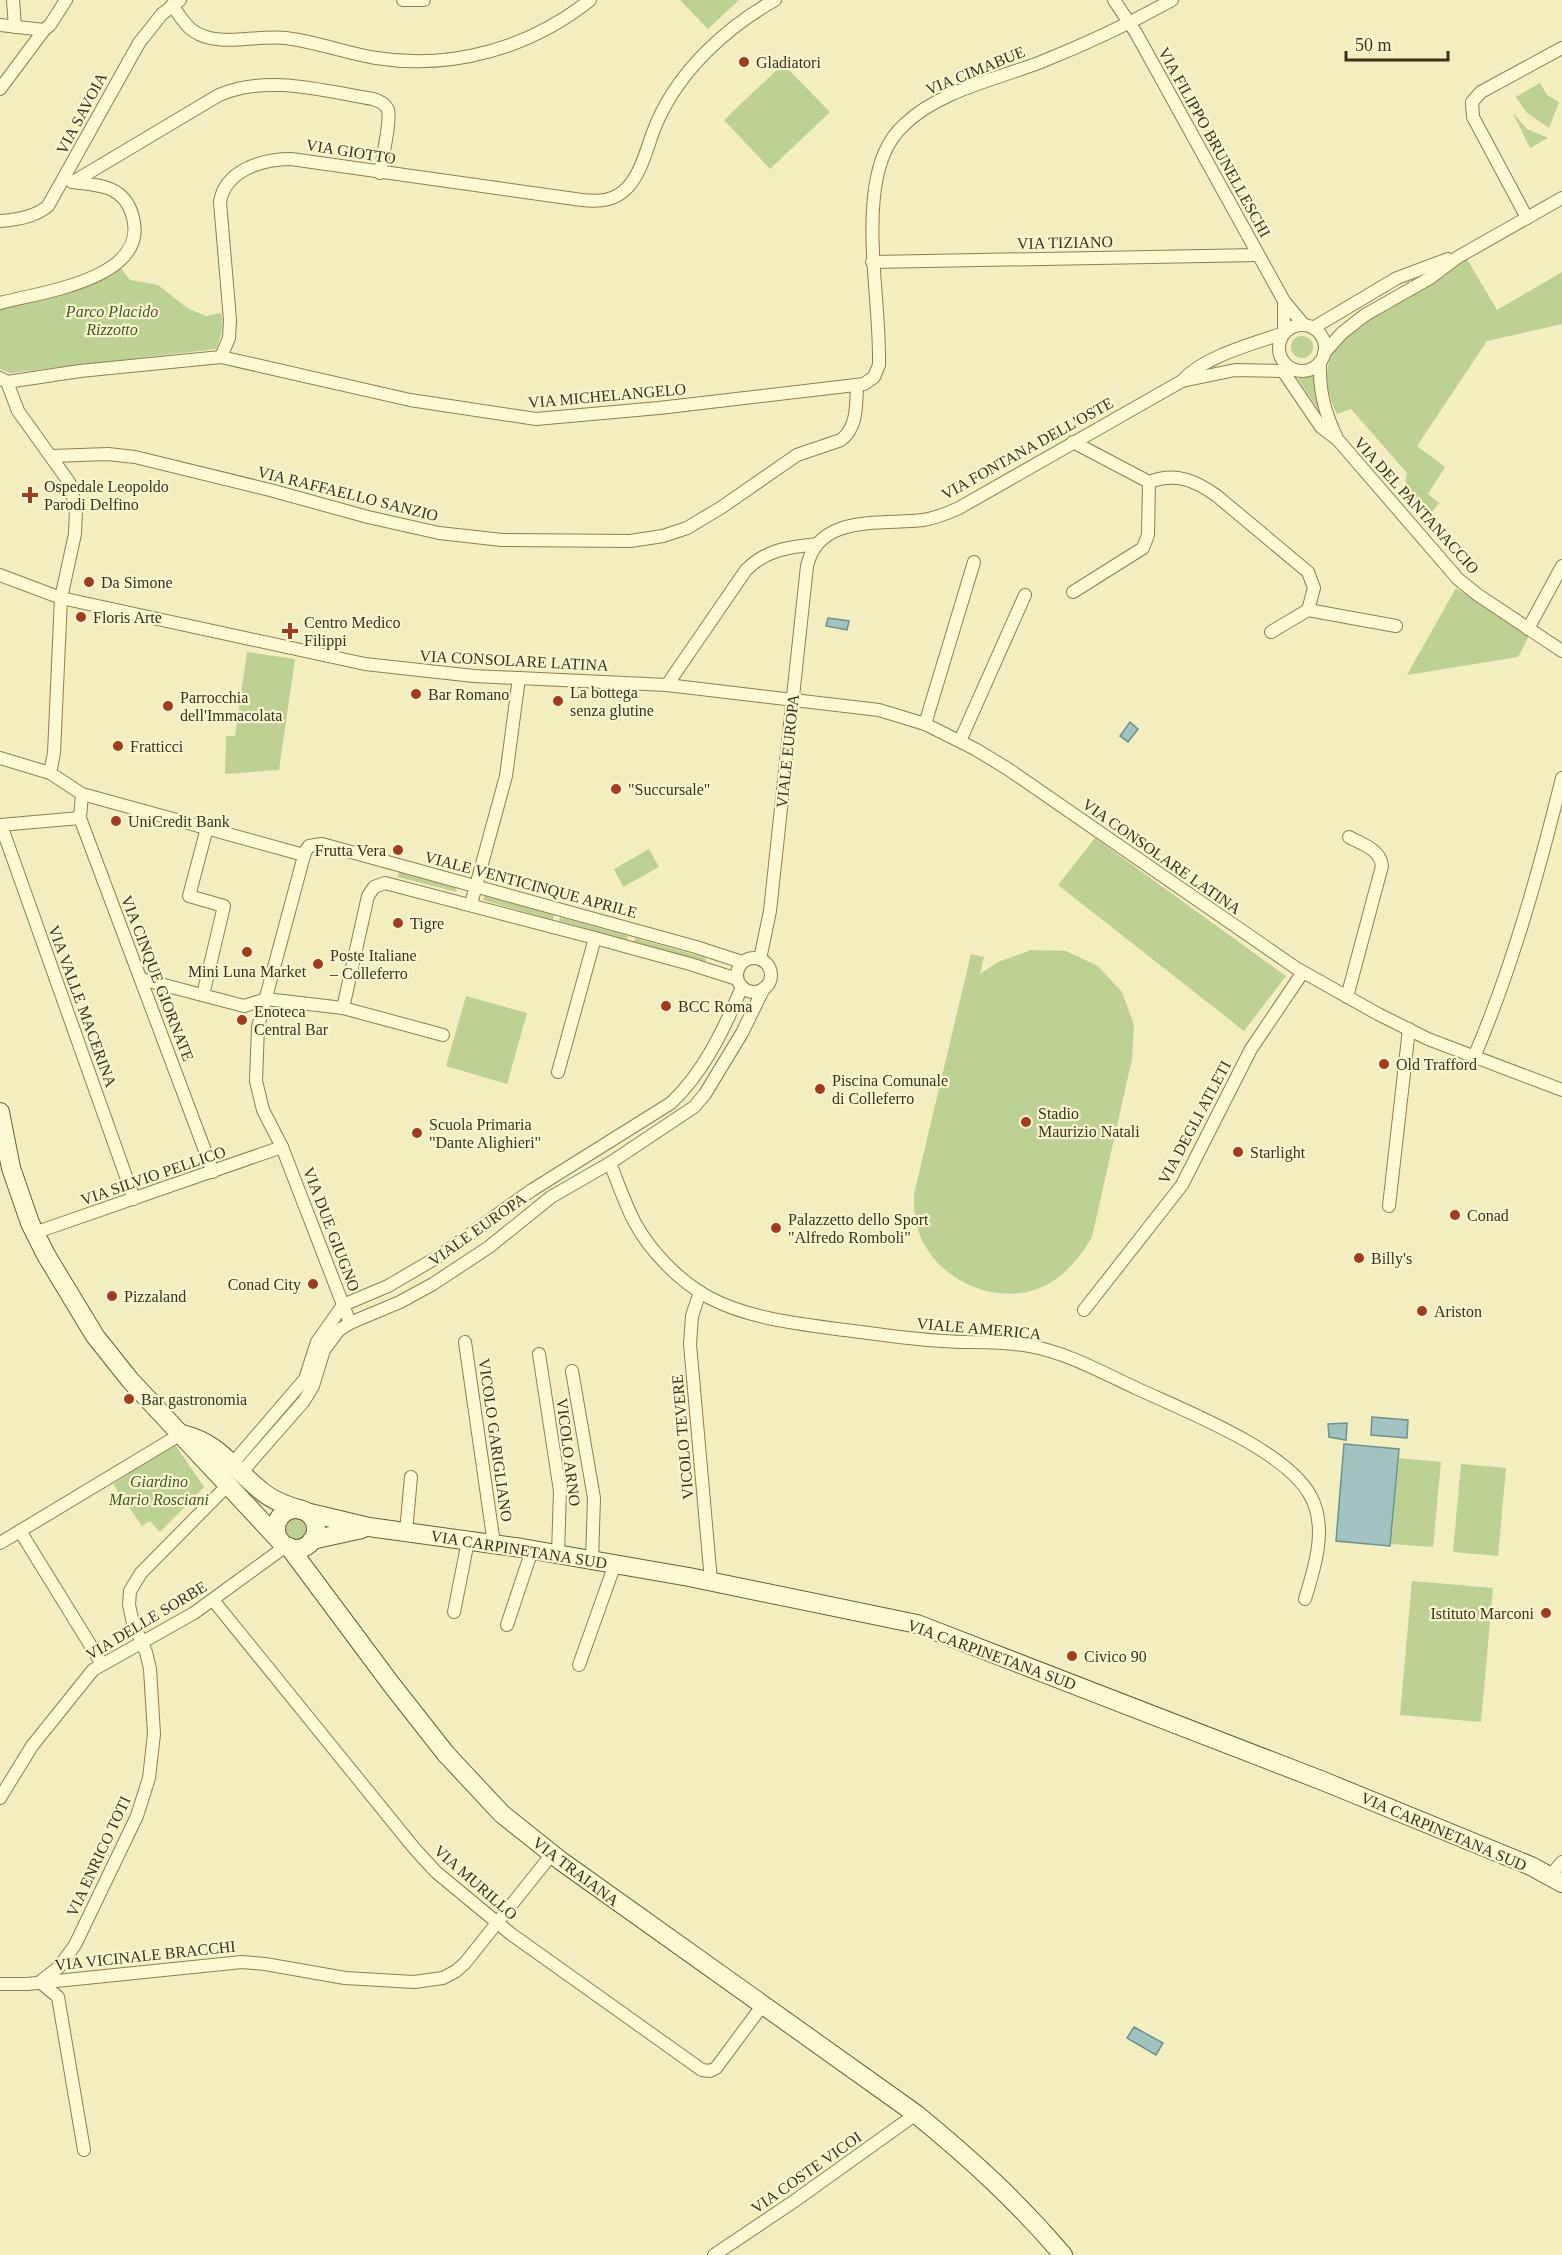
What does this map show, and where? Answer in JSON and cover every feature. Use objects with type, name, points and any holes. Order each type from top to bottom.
[{"type":"main road","points":[[0,1112],[2,1132],[15,1180],[34,1233],[45,1255],[100,1343],[123,1372],[181,1434],[206,1442],[231,1474]]},
{"type":"main road","name":"VIA CARPINETANA SUD","points":[[231,1474],[269,1497],[304,1511],[369,1527],[558,1554],[711,1581],[912,1622],[1323,1781],[1478,1844],[1556,1880]]},
{"type":"main road","name":"VIA TRAIANA","points":[[231,1474],[391,1684],[458,1767],[497,1809],[552,1854],[916,2114],[1009,2194],[1063,2255]]},
{"type":"main road","points":[[290,1510],[304,1511],[315,1524],[316,1531],[311,1541],[299,1548],[285,1545],[276,1530],[280,1518],[290,1510]]},
{"type":"main road","name":"VIA CARPINETANA SUD","points":[[311,1541],[369,1527]]},
{"type":"main road","name":"VIA TRAIANA","points":[[311,1541],[318,1588]]},
{"type":"street","points":[[12,0],[15,27]]},
{"type":"street","points":[[0,89],[50,25],[66,0]]},
{"type":"street","points":[[403,0],[424,0]]},
{"type":"street","points":[[176,2],[191,29],[206,36],[224,39],[279,37],[372,57],[413,62],[463,58],[504,47],[545,30],[590,0]]},
{"type":"street","name":"VIA GIOTTO","points":[[221,357],[230,332],[220,202],[224,187],[242,172],[255,165],[286,159],[582,200],[603,201],[616,197],[627,189],[634,178],[658,119],[681,79],[737,25],[775,0]]},
{"type":"street","name":"VIA FILIPPO BRUNELLESCHI","points":[[1114,0],[1130,23],[1213,169],[1284,301],[1309,326]]},
{"type":"street","name":"VIA CIMABUE","points":[[857,385],[874,377],[879,365],[872,262],[873,210],[879,172],[889,143],[905,123],[944,99],[1045,60],[1130,23],[1172,0]]},
{"type":"street","name":"VIA SAVOIA","points":[[0,221],[25,217],[44,209],[68,181],[126,64],[156,21],[176,2]]},
{"type":"street","points":[[0,25],[44,30]]},
{"type":"street","points":[[1527,218],[1473,117],[1472,102],[1481,92],[1562,48]]},
{"type":"street","points":[[68,181],[219,95],[231,90],[259,85],[301,88],[373,99],[382,103],[388,110],[388,119],[380,173]]},
{"type":"street","points":[[0,303],[44,294],[84,281],[115,263],[130,249],[135,235],[134,219],[122,195],[106,187],[68,181]]},
{"type":"street","points":[[1458,257],[1404,275],[1309,326],[1289,328],[1278,346],[1285,368],[1308,370],[1342,333],[1359,319],[1430,278],[1458,257],[1562,198]]},
{"type":"street","name":"VIA TIZIANO","points":[[872,262],[1258,255]]},
{"type":"street","name":"VIA FILIPPO BRUNELLESCHI","points":[[1284,301],[1284,333]]},
{"type":"street","points":[[1309,326],[1323,339],[1322,357]]},
{"type":"street","name":"VIA FONTANA DELL'OSTE","points":[[667,685],[746,570],[776,550],[818,544],[827,534],[849,525],[922,520],[947,513],[1182,381],[1192,371],[1205,364],[1284,333]]},
{"type":"street","points":[[50,774],[54,759],[61,598],[77,515],[69,482],[18,411],[4,380],[221,357]]},
{"type":"street","name":"VIA MICHELANGELO","points":[[221,357],[410,400],[528,419],[660,408],[857,385]]},
{"type":"street","name":"VIA DEL PANTANACCIO","points":[[1322,357],[1320,386],[1323,403],[1338,440]]},
{"type":"street","name":"VIA DEL PANTANACCIO","points":[[1285,368],[1317,422],[1338,440],[1452,573],[1478,595],[1562,651]]},
{"type":"street","name":"VIA FONTANA DELL'OSTE","points":[[1182,381],[1235,370],[1285,368]]},
{"type":"street","name":"VIA RAFFAELLO SANZIO","points":[[51,456],[108,454],[135,457],[270,490],[378,520],[439,533],[502,540],[638,540],[663,536],[687,528],[722,507],[797,455],[847,436],[854,422],[857,385]]},
{"type":"street","points":[[1073,442],[1149,482],[1165,477],[1183,478],[1217,496],[1308,572],[1314,588],[1308,610]]},
{"type":"street","points":[[1073,592],[1143,548],[1148,535],[1149,482]]},
{"type":"street","name":"VIALE EUROPA","points":[[760,959],[770,911],[807,566],[818,544]]},
{"type":"street","points":[[925,724],[974,562]]},
{"type":"street","points":[[1528,628],[1562,566]]},
{"type":"street","name":"VIA CONSOLARE LATINA","points":[[0,575],[61,598],[365,664],[430,673],[667,685],[879,710],[925,724],[1008,769],[1303,972],[1409,1029],[1474,1057],[1562,1090]]},
{"type":"street","points":[[960,741],[1025,595]]},
{"type":"street","points":[[1271,632],[1308,610],[1396,626]]},
{"type":"street","points":[[471,904],[506,776],[519,678]]},
{"type":"street","name":"VIALE VENTICINQUE APRILE","points":[[0,758],[50,774],[82,794],[207,828],[308,850],[322,844],[696,946],[742,962]]},
{"type":"street","points":[[1474,1057],[1507,967],[1544,850],[1562,778]]},
{"type":"street","name":"VIA CINQUE GIORNATE","points":[[82,794],[80,818],[213,1172]]},
{"type":"street","name":"VIA VALLE MACERINA","points":[[80,818],[0,825],[134,1199]]},
{"type":"street","points":[[203,995],[224,906],[189,896],[207,828]]},
{"type":"street","points":[[1347,997],[1382,866],[1376,852],[1349,837]]},
{"type":"street","name":"VIA DUE GIUGNO","points":[[308,850],[258,1027],[256,1081],[263,1110],[282,1147],[350,1323]]},
{"type":"street","points":[[343,1008],[368,896],[378,885],[390,883],[690,964],[739,983],[755,992],[764,988],[771,975],[768,965],[760,959],[750,958],[742,962],[737,970],[739,983]]},
{"type":"street","points":[[558,1072],[595,938]]},
{"type":"street","name":"VIA DEGLI ATLETI","points":[[1084,1310],[1182,1185],[1251,1049],[1303,972]]},
{"type":"street","points":[[141,979],[244,1006],[266,999],[343,1008],[443,1035]]},
{"type":"street","name":"VIALE EUROPA","points":[[343,1305],[396,1282],[441,1255],[532,1190],[671,1103],[685,1089],[724,1027],[739,983]]},
{"type":"street","name":"VIALE EUROPA","points":[[231,1474],[299,1408],[313,1386],[326,1346],[339,1329],[427,1288],[489,1247],[551,1197],[610,1163],[683,1116],[703,1097],[742,1033],[764,988]]},
{"type":"street","points":[[1389,1206],[1409,1029]]},
{"type":"street","name":"VIA SILVIO PELLICO","points":[[34,1233],[282,1147]]},
{"type":"street","name":"VIALE AMERICA","points":[[610,1163],[631,1214],[644,1236],[673,1269],[700,1292],[720,1303],[797,1323],[906,1338],[1011,1344],[1049,1350],[1100,1371],[1223,1429],[1281,1464],[1311,1495],[1316,1509],[1318,1544],[1305,1599]]},
{"type":"street","name":"VICOLO TEVERE","points":[[700,1292],[692,1316],[690,1344],[711,1581]]},
{"type":"street","points":[[231,1474],[305,1379],[317,1342],[343,1305]]},
{"type":"street","name":"VICOLO GARIGLIANO","points":[[465,1342],[494,1544]]},
{"type":"street","name":"VICOLO ARNO","points":[[539,1354],[560,1491],[558,1554]]},
{"type":"street","points":[[572,1371],[595,1505],[592,1560]]},
{"type":"street","points":[[0,1543],[181,1434]]},
{"type":"street","name":"VIA ENRICO TOTI","points":[[40,1982],[59,1967],[75,1945],[142,1804],[151,1767],[154,1734],[149,1663],[130,1611],[129,1596],[132,1586],[141,1573],[231,1474]]},
{"type":"street","points":[[406,1532],[411,1478]]},
{"type":"street","points":[[20,1531],[102,1664]]},
{"type":"street","points":[[454,1612],[468,1541]]},
{"type":"street","name":"VIA DELLE SORBE","points":[[0,1798],[32,1746],[87,1676],[102,1664],[184,1619],[213,1600],[285,1545]]},
{"type":"street","points":[[507,1625],[532,1550]]},
{"type":"street","points":[[579,1665],[615,1564]]},
{"type":"street","name":"VIA MURILLO","points":[[213,1600],[414,1848],[448,1884],[496,1923],[702,2070],[710,2071],[716,2068],[762,2006]]},
{"type":"street","name":"VIA VICINALE BRACCHI","points":[[40,1982],[242,1962],[345,1978],[429,1981],[443,1978],[460,1967],[552,1854]]},
{"type":"street","points":[[1556,1880],[1562,1862]]},
{"type":"street","points":[[0,1984],[40,1982]]},
{"type":"street","name":"VIA VICINALE BRACCHI","points":[[40,1982],[58,1997],[84,2150]]},
{"type":"street","name":"VIA COSTE VICOI","points":[[714,2255],[916,2114]]},
{"type":"green space","points":[[680,0],[739,0],[708,29]]},
{"type":"green space","points":[[783,64],[830,112],[770,169],[724,120]]},
{"type":"green space","points":[[1540,83],[1547,95],[1559,102],[1549,128],[1526,112],[1516,97]]},
{"type":"green space","points":[[1513,113],[1527,129],[1548,138],[1530,148]]},
{"type":"green space","points":[[1467,259],[1497,310],[1562,272],[1562,324],[1487,341],[1417,446],[1445,467],[1428,494],[1439,503],[1429,516],[1404,489],[1407,473],[1351,409],[1337,414],[1328,389],[1328,366],[1336,346],[1352,325]]},
{"type":"green space","name":"Parco Placido Rizzotto","points":[[118,264],[130,280],[158,285],[187,308],[206,316],[221,313],[222,331],[216,349],[10,373],[0,369],[0,308],[48,298],[76,289],[90,283]]},
{"type":"green space","points":[[1302,336],[1310,339],[1313,347],[1310,355],[1302,358],[1294,355],[1291,347],[1294,339]]},
{"type":"green space","points":[[1315,376],[1320,409],[1319,410],[1297,378]]},
{"type":"green space","points":[[1456,588],[1529,636],[1518,657],[1407,675]]},
{"type":"green space","points":[[247,652],[295,659],[279,770],[225,774],[226,736],[235,736]]},
{"type":"green space","points":[[1095,838],[1286,976],[1244,1031],[1058,885]]},
{"type":"green space","points":[[649,849],[659,867],[623,887],[614,869]]},
{"type":"green space","points":[[399,872],[456,888],[457,892],[398,877]]},
{"type":"green space","points":[[484,896],[554,915],[553,920],[483,900]]},
{"type":"green space","points":[[560,917],[628,936],[627,940],[559,921]]},
{"type":"green space","points":[[635,938],[706,958],[705,962],[634,942]]},
{"type":"green space","points":[[1031,950],[1066,951],[1098,966],[1122,992],[1134,1025],[1132,1059],[1092,1237],[1076,1260],[1056,1279],[1036,1289],[1015,1294],[993,1292],[972,1286],[952,1275],[936,1261],[923,1243],[916,1222],[914,1194],[971,954],[984,957],[980,974],[998,962]]},
{"type":"green space","points":[[466,996],[527,1013],[507,1084],[446,1066]]},
{"type":"green space","name":"Giardino Mario Rosciani","points":[[174,1443],[204,1487],[160,1532],[150,1521],[142,1526],[113,1484]]},
{"type":"green space","points":[[1399,1458],[1441,1462],[1433,1547],[1391,1544]]},
{"type":"green space","points":[[1461,1464],[1506,1468],[1498,1556],[1453,1552]]},
{"type":"green space","points":[[292,1518],[300,1518],[307,1525],[307,1533],[300,1540],[292,1540],[285,1533],[285,1525]]},
{"type":"green space","points":[[1412,1581],[1493,1588],[1481,1722],[1400,1715]]},
{"type":"water","points":[[828,618],[849,621],[847,630],[826,626]]},
{"type":"water","points":[[1130,722],[1138,729],[1128,742],[1120,736]]},
{"type":"water","points":[[1372,1417],[1408,1420],[1407,1438],[1371,1435]]},
{"type":"water","points":[[1347,1423],[1346,1440],[1329,1437],[1328,1424]]},
{"type":"water","points":[[1344,1444],[1399,1449],[1390,1546],[1336,1541]]},
{"type":"water","points":[[1134,2027],[1163,2043],[1156,2055],[1127,2038]]},
{"type":"place","name":"Gladiatori","points":[[744,62]]},
{"type":"place","name":"Ospedale Leopoldo Parodi Delfino","points":[[30,495]]},
{"type":"place","name":"Da Simone","points":[[89,582]]},
{"type":"place","name":"Floris Arte","points":[[81,617]]},
{"type":"place","name":"Centro Medico Filippi","points":[[290,631]]},
{"type":"place","name":"Bar Romano","points":[[416,694]]},
{"type":"place","name":"La bottega senza glutine","points":[[558,701]]},
{"type":"place","name":"Parrocchia dell'Immacolata","points":[[168,706]]},
{"type":"place","name":"Fratticci","points":[[118,746]]},
{"type":"place","name":"\"Succursale\"","points":[[616,789]]},
{"type":"place","name":"UniCredit Bank","points":[[116,821]]},
{"type":"place","name":"Frutta Vera","points":[[398,850]]},
{"type":"place","name":"Tigre","points":[[398,923]]},
{"type":"place","name":"Mini Luna Market","points":[[247,952]]},
{"type":"place","name":"Poste Italiane – Colleferro","points":[[318,964]]},
{"type":"place","name":"BCC Roma","points":[[666,1006]]},
{"type":"place","name":"Enoteca Central Bar","points":[[242,1020]]},
{"type":"place","name":"Old Trafford","points":[[1384,1064]]},
{"type":"place","name":"Piscina Comunale di Colleferro","points":[[820,1089]]},
{"type":"place","name":"Stadio Maurizio Natali","points":[[1026,1122]]},
{"type":"place","name":"Scuola Primaria \"Dante Alighieri\"","points":[[417,1133]]},
{"type":"place","name":"Starlight","points":[[1238,1152]]},
{"type":"place","name":"Conad","points":[[1455,1215]]},
{"type":"place","name":"Palazzetto dello Sport \"Alfredo Romboli\"","points":[[776,1228]]},
{"type":"place","name":"Billy's","points":[[1359,1258]]},
{"type":"place","name":"Conad City","points":[[313,1284]]},
{"type":"place","name":"Pizzaland","points":[[112,1296]]},
{"type":"place","name":"Ariston","points":[[1422,1311]]},
{"type":"place","name":"Bar gastronomia","points":[[129,1399]]},
{"type":"place","name":"Istituto Marconi","points":[[1546,1613]]},
{"type":"place","name":"Civico 90","points":[[1072,1656]]}]
